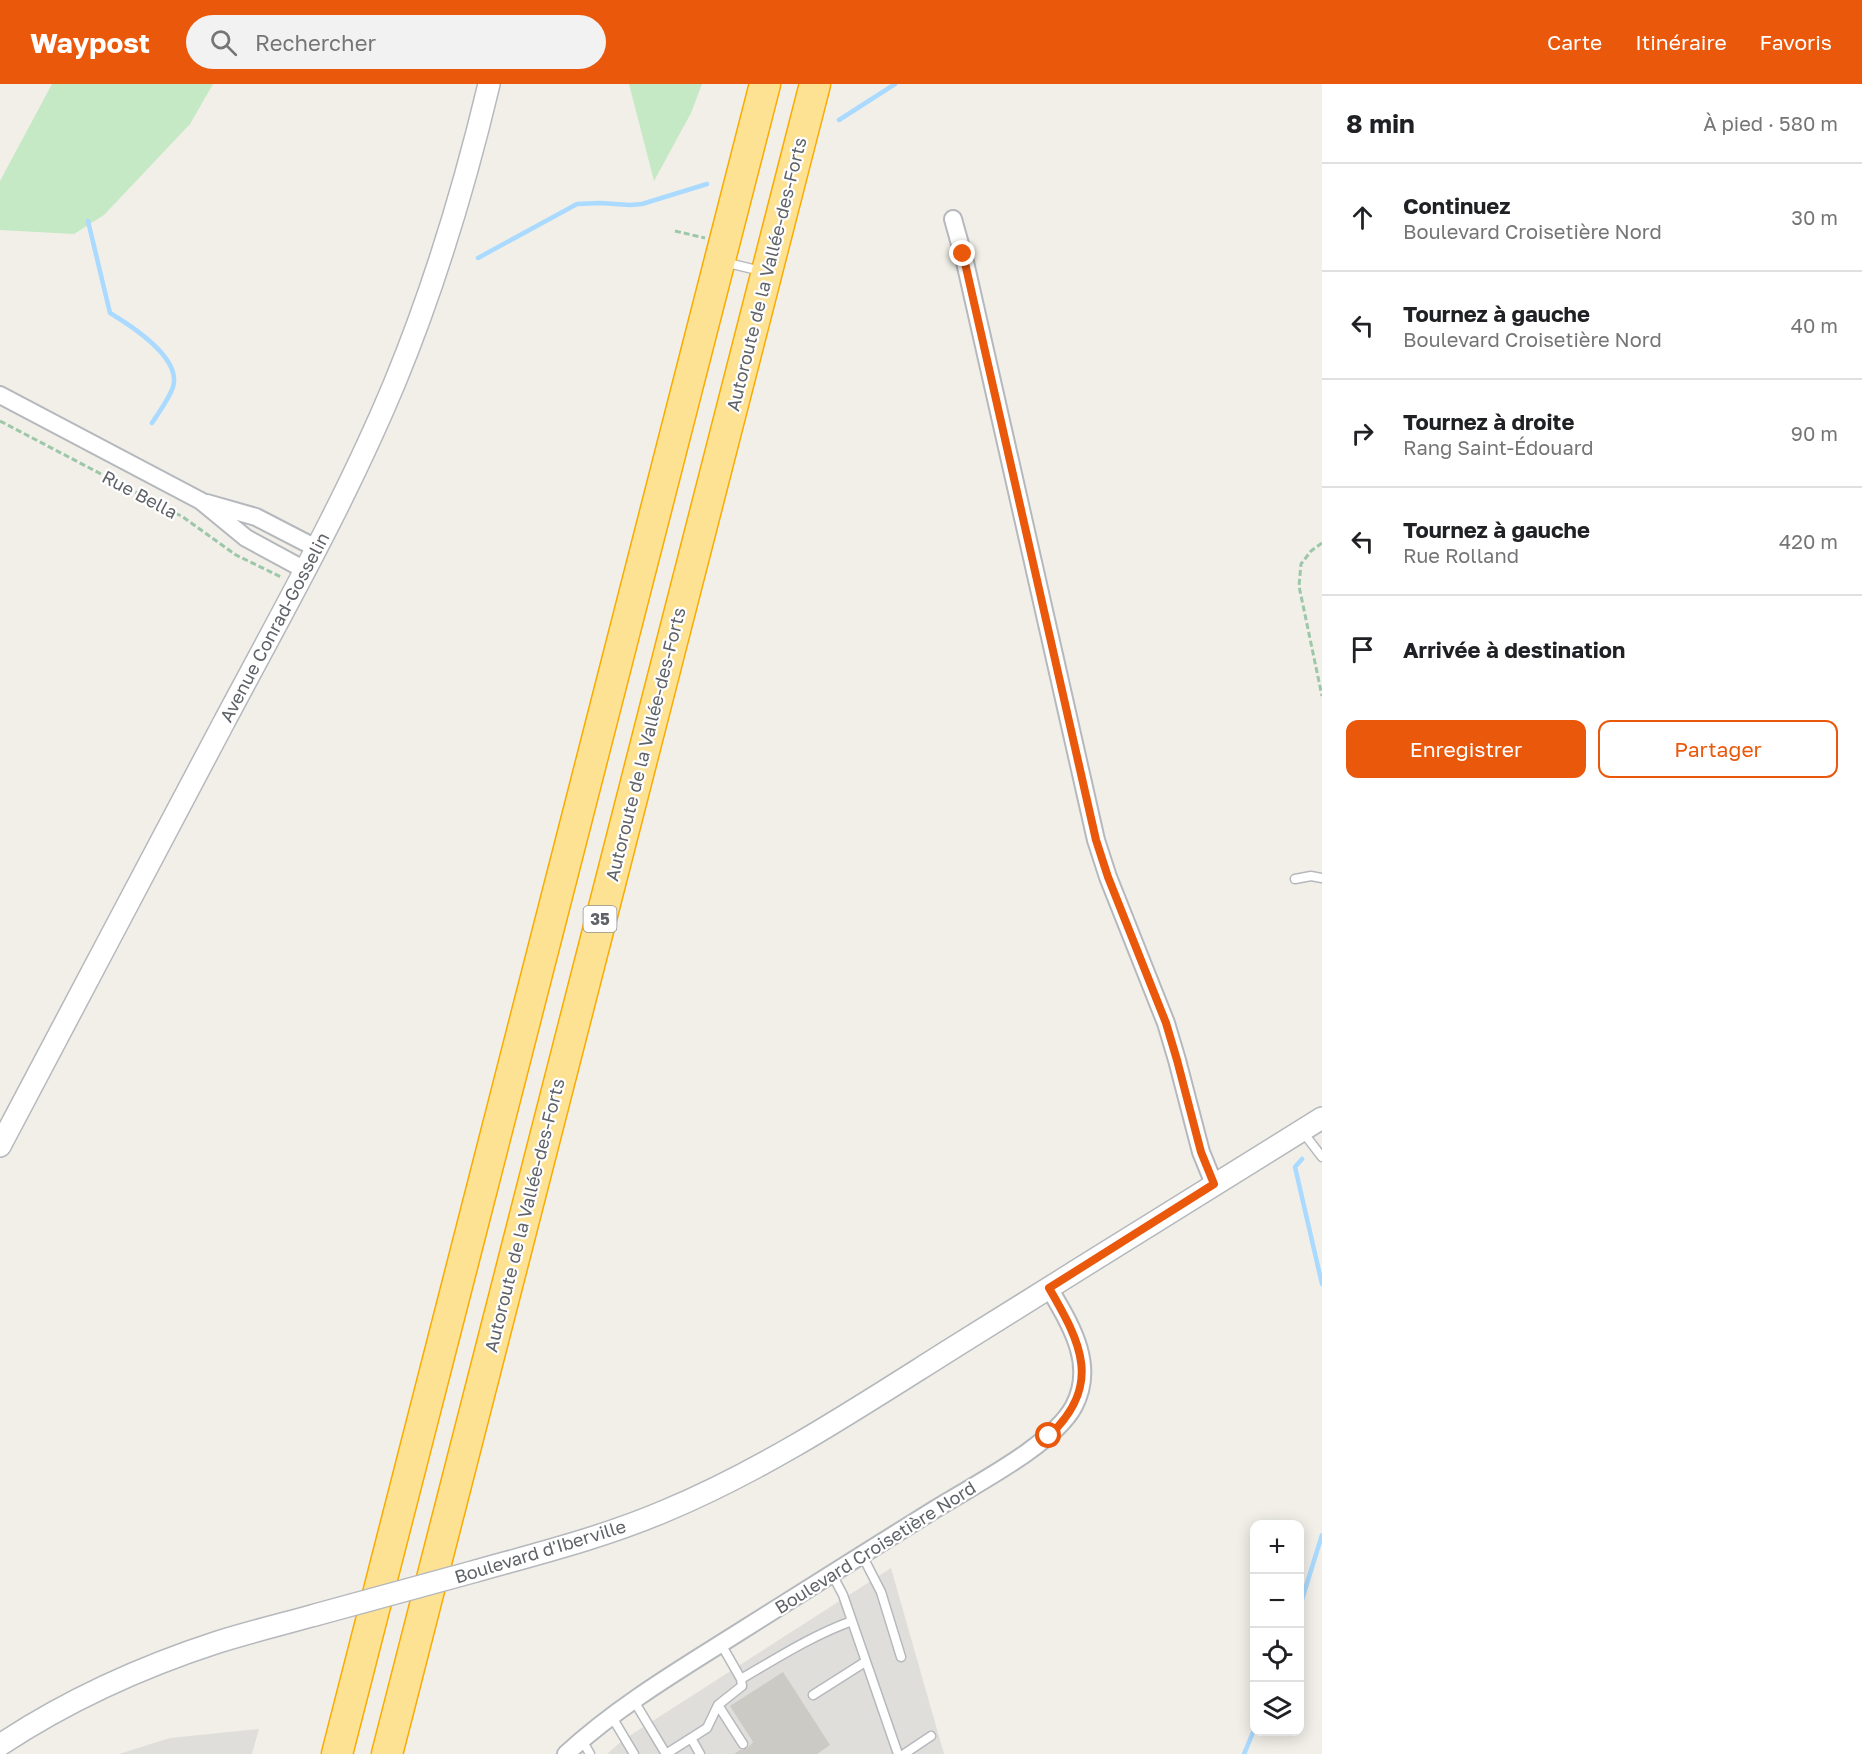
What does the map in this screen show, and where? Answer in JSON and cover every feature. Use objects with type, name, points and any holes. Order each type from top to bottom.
[{"type":"highway","points":[[337,1754],[765,84]]},
{"type":"highway","name":"Autoroute de la Vallée-des-Forts","points":[[387,1754],[815,84]]},
{"type":"street","name":"Avenue Conrad-Gosselin","points":[[0,1146],[305,570],[379,419],[437,268],[467,170],[489,84]]},
{"type":"street","points":[[953,219],[965,262],[1096,840],[1108,877],[1166,1023],[1201,1152],[1214,1184]]},
{"type":"street","name":"Rue Bella","points":[[0,395],[201,501],[256,517],[316,548]]},
{"type":"street","name":"Rue Bella","points":[[201,501],[246,538],[305,570]]},
{"type":"street","name":"Boulevard d'Iberville","points":[[0,1745],[36,1721],[73,1701],[139,1671],[221,1641],[594,1537],[689,1501],[789,1449],[1322,1118]]},
{"type":"street","name":"Boulevard Croisetière Nord","points":[[566,1754],[586,1747],[612,1717],[634,1701],[1038,1444],[1059,1427],[1074,1406],[1081,1383],[1081,1354],[1072,1328],[1049,1288]]},
{"type":"lane","points":[[721,252],[767,272]]},
{"type":"lane","points":[[1295,879],[1311,876],[1322,878]]},
{"type":"lane","points":[[1302,1130],[1322,1158]]},
{"type":"lane","points":[[862,1555],[880,1592],[901,1657]]},
{"type":"lane","points":[[832,1574],[843,1595],[898,1754]]},
{"type":"lane","points":[[741,1679],[785,1653],[852,1621]]},
{"type":"lane","points":[[634,1701],[666,1754],[707,1728],[718,1704],[742,1686],[741,1679],[721,1644]]},
{"type":"lane","points":[[813,1695],[865,1662]]},
{"type":"lane","points":[[718,1704],[742,1744]]},
{"type":"lane","points":[[612,1717],[634,1754]]},
{"type":"lane","points":[[904,1754],[931,1736]]},
{"type":"lane","points":[[691,1738],[700,1754]]},
{"type":"path","points":[[675,231],[721,252]]},
{"type":"path","name":"Rue Bella","points":[[0,421],[183,517],[236,555],[270,573],[275,573]]},
{"type":"path","points":[[1322,543],[1311,551],[1301,564],[1299,586],[1322,696]]},
{"type":"shaded area","points":[[891,1568],[944,1754],[607,1754],[623,1740]]},
{"type":"shaded area","points":[[259,1729],[252,1754],[119,1754],[170,1738]]},
{"type":"green space","points":[[52,84],[213,84],[190,124],[104,215],[74,234],[0,230],[0,181]]},
{"type":"green space","points":[[629,84],[702,84],[691,113],[654,181]]},
{"type":"building","points":[[783,1672],[830,1745],[817,1754],[734,1754],[747,1749],[753,1742],[730,1706]]},
{"type":"waterway","points":[[839,120],[895,84]]},
{"type":"waterway","points":[[478,258],[577,204],[642,204],[707,184]]},
{"type":"waterway","points":[[88,221],[110,313],[152,344],[170,365],[174,376],[171,392],[152,423]]},
{"type":"waterway","points":[[1302,1159],[1295,1167],[1322,1284]]},
{"type":"waterway","points":[[1304,1593],[1322,1535]]},
{"type":"waterway","points":[[1244,1754],[1252,1736]]},
{"type":"route","points":[[963,254],[1096,840],[1108,877],[1166,1023],[1201,1152],[1214,1184],[1049,1288],[1075,1335],[1081,1354],[1082,1373],[1074,1406],[1059,1427],[1049,1436]]}]
